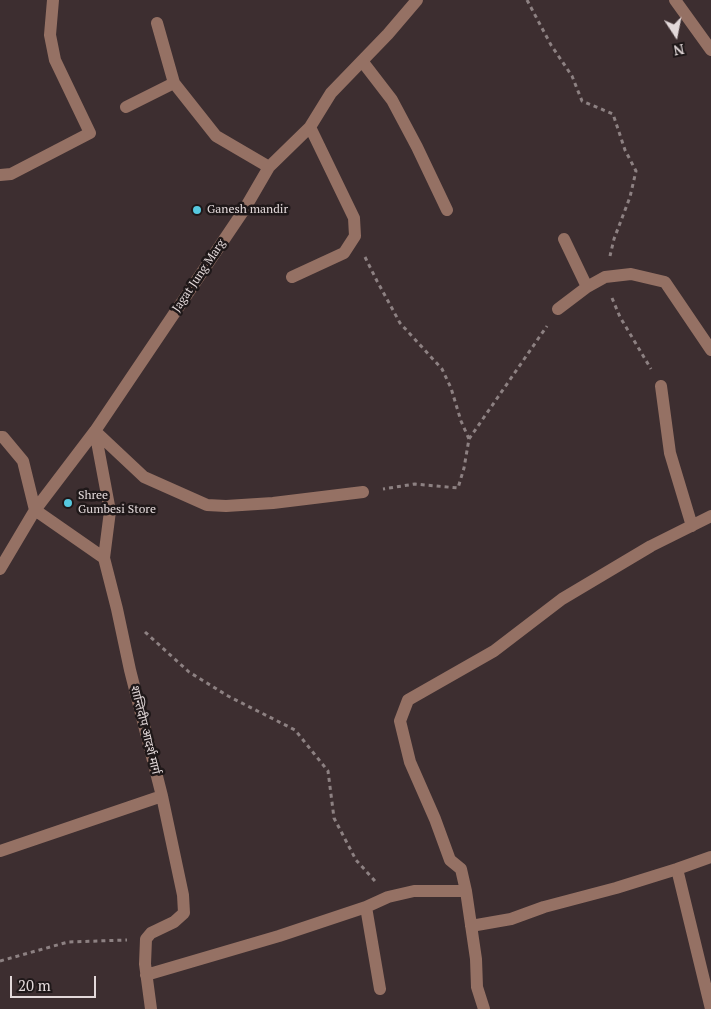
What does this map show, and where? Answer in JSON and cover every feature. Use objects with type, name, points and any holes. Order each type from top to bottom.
[{"type":"street","points":[[0,175],[11,174],[90,133],[55,60],[50,35],[53,0]]},
{"type":"street","name":"Jagat Jung Marg","points":[[0,569],[35,510],[95,431],[244,210],[269,167],[310,127],[330,93],[388,34],[417,0]]},
{"type":"street","points":[[674,0],[711,50]]},
{"type":"street","points":[[157,23],[174,83],[216,136],[269,167]]},
{"type":"street","points":[[362,60],[392,100],[447,210]]},
{"type":"street","points":[[126,107],[174,83]]},
{"type":"street","points":[[292,277],[344,253],[355,236],[354,218],[310,127]]},
{"type":"street","points":[[564,239],[587,287]]},
{"type":"street","points":[[558,309],[604,277],[631,274],[665,282],[711,350]]},
{"type":"street","points":[[661,386],[670,453],[692,526]]},
{"type":"street","points":[[95,431],[144,477],[207,504],[226,506],[273,503],[363,492]]},
{"type":"street","name":"शान्तिदीप आदर्श मार्ग","points":[[95,431],[110,511],[104,558],[118,609],[130,670],[162,796],[183,895],[184,913],[174,922],[151,933],[146,939]]},
{"type":"street","points":[[0,436],[23,461],[35,510],[104,558]]},
{"type":"street","points":[[484,1009],[477,986],[476,959],[461,869],[450,860],[436,819],[410,762],[400,721],[408,700],[494,651],[562,599],[652,546],[711,516]]},
{"type":"street","points":[[0,851],[162,796]]},
{"type":"street","points":[[471,926],[511,919],[544,907],[616,888],[711,857]]},
{"type":"street","points":[[677,869],[710,1009]]},
{"type":"street","points":[[146,975],[280,936],[366,907],[388,897],[414,891],[466,891]]},
{"type":"street","points":[[366,907],[380,989]]},
{"type":"street","points":[[146,939],[146,975],[151,1009]]},
{"type":"path","points":[[527,0],[551,45],[572,76],[582,100],[613,114],[624,150],[636,171],[630,198],[614,239],[604,277],[620,317],[661,386]]},
{"type":"path","points":[[355,236],[400,322],[442,369],[451,388],[469,440]]},
{"type":"path","points":[[363,492],[415,484],[458,488],[469,440],[558,309]]},
{"type":"path","points":[[118,609],[189,672],[228,696],[295,730],[328,770],[334,818],[356,860],[388,897]]},
{"type":"path","points":[[0,961],[68,942],[146,939]]},
{"type":"place","name":"Ganesh mandir","points":[[197,210]]},
{"type":"place","name":"Shree Gumbesi Store","points":[[68,503]]}]
